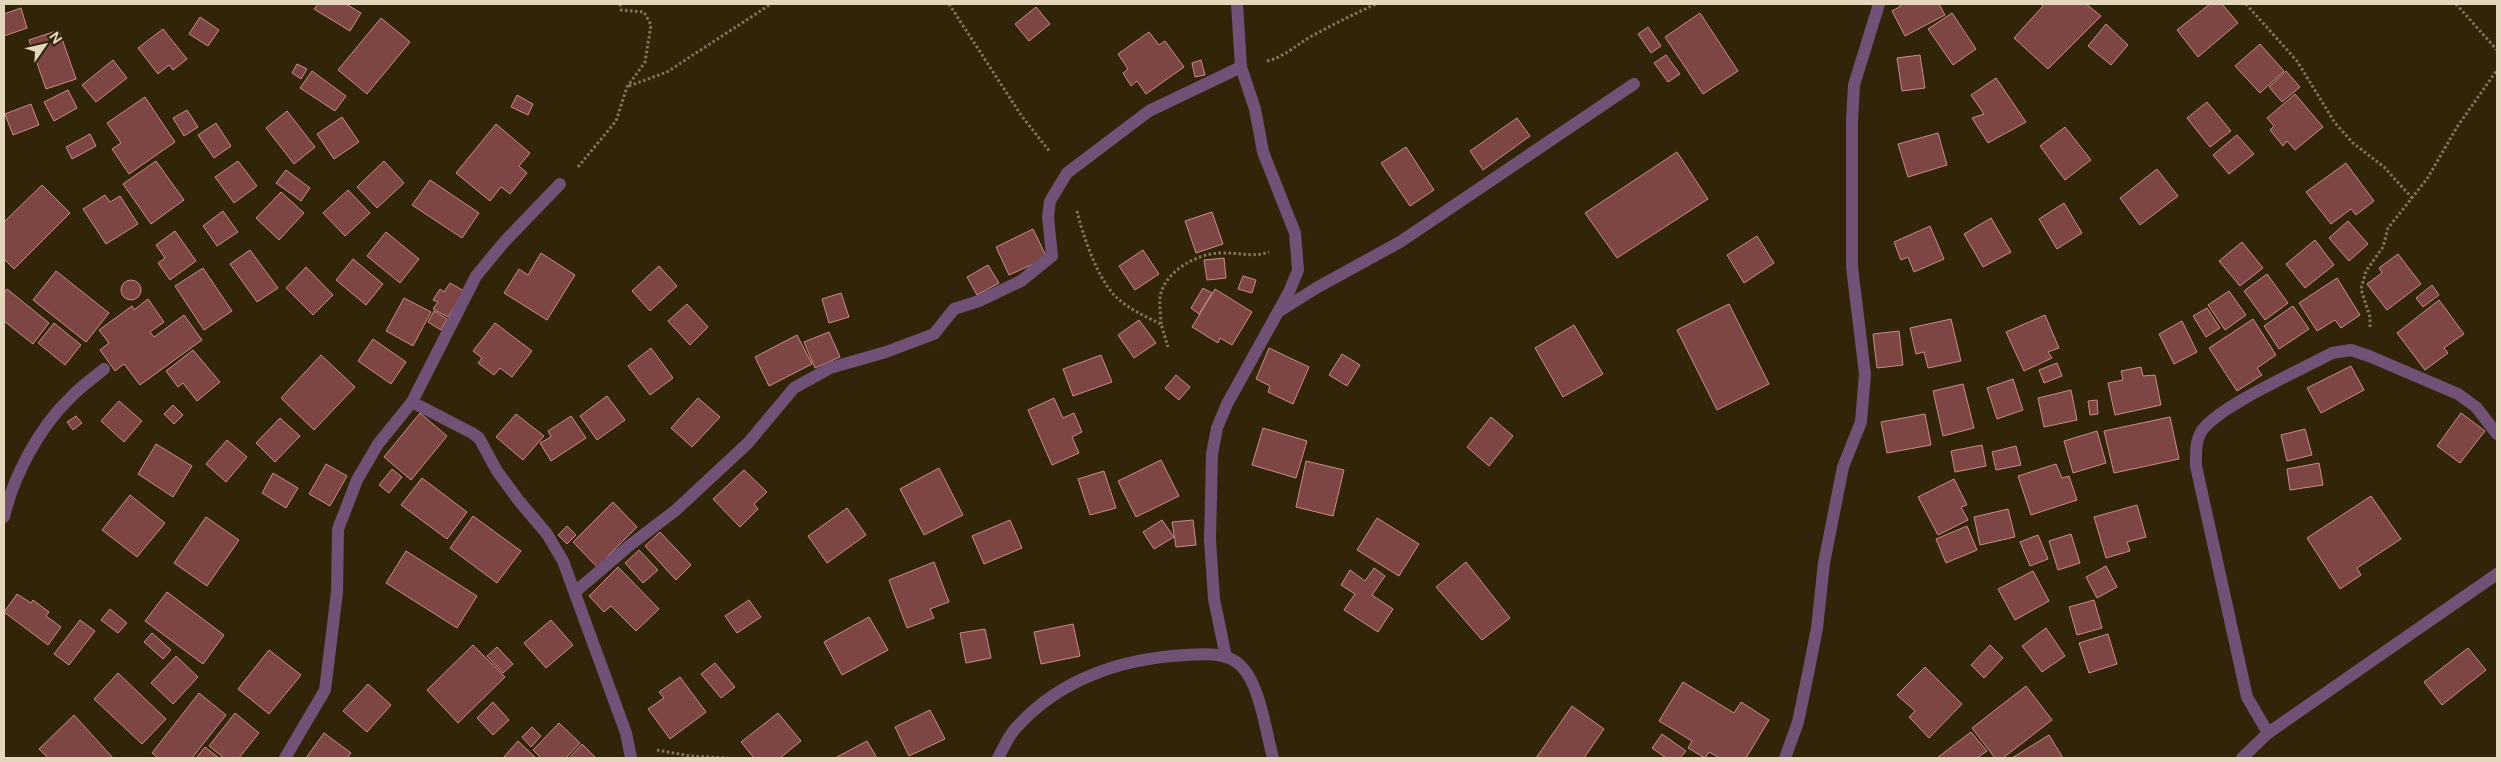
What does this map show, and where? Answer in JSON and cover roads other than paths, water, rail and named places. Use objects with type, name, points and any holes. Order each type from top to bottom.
[{"type":"street","points":[[1226,657],[1214,599],[1210,540],[1212,454],[1217,428],[1227,404],[1289,292],[1298,270],[1295,233],[1263,152],[1255,108],[1241,67],[1238,4]]},
{"type":"street","points":[[1784,758],[1798,722],[1809,669],[1817,628],[1824,563],[1843,467],[1861,422],[1865,374],[1852,267],[1852,122],[1854,85],[1879,4]]},
{"type":"street","points":[[575,592],[630,545],[676,510],[748,443],[794,388],[830,368],[886,352],[934,334],[954,309],[978,301],[1036,271],[1052,256],[1048,217],[1050,201],[1067,173],[1149,111],[1241,67]]},
{"type":"street","points":[[1276,313],[1318,286],[1400,242],[1634,84]]},
{"type":"street","points":[[285,758],[326,690],[337,592],[338,529],[342,514],[357,480],[378,444],[412,402],[476,276],[505,241],[560,184]]},
{"type":"street","points":[[2268,733],[2247,697],[2196,466],[2196,446],[2203,429],[2228,409],[2332,353],[2351,350],[2458,394],[2476,407],[2497,434]]},
{"type":"street","points":[[4,517],[8,501],[34,444],[68,400],[104,369]]},
{"type":"street","points":[[412,402],[472,433],[478,438],[503,478],[547,534],[563,561],[575,592],[626,732],[631,758]]},
{"type":"street","points":[[2242,758],[2268,733],[2497,574]]},
{"type":"street","points":[[998,758],[1014,730],[1047,699],[1083,677],[1122,664],[1158,656],[1204,654],[1226,657],[1240,665],[1251,677],[1273,758]]}]
